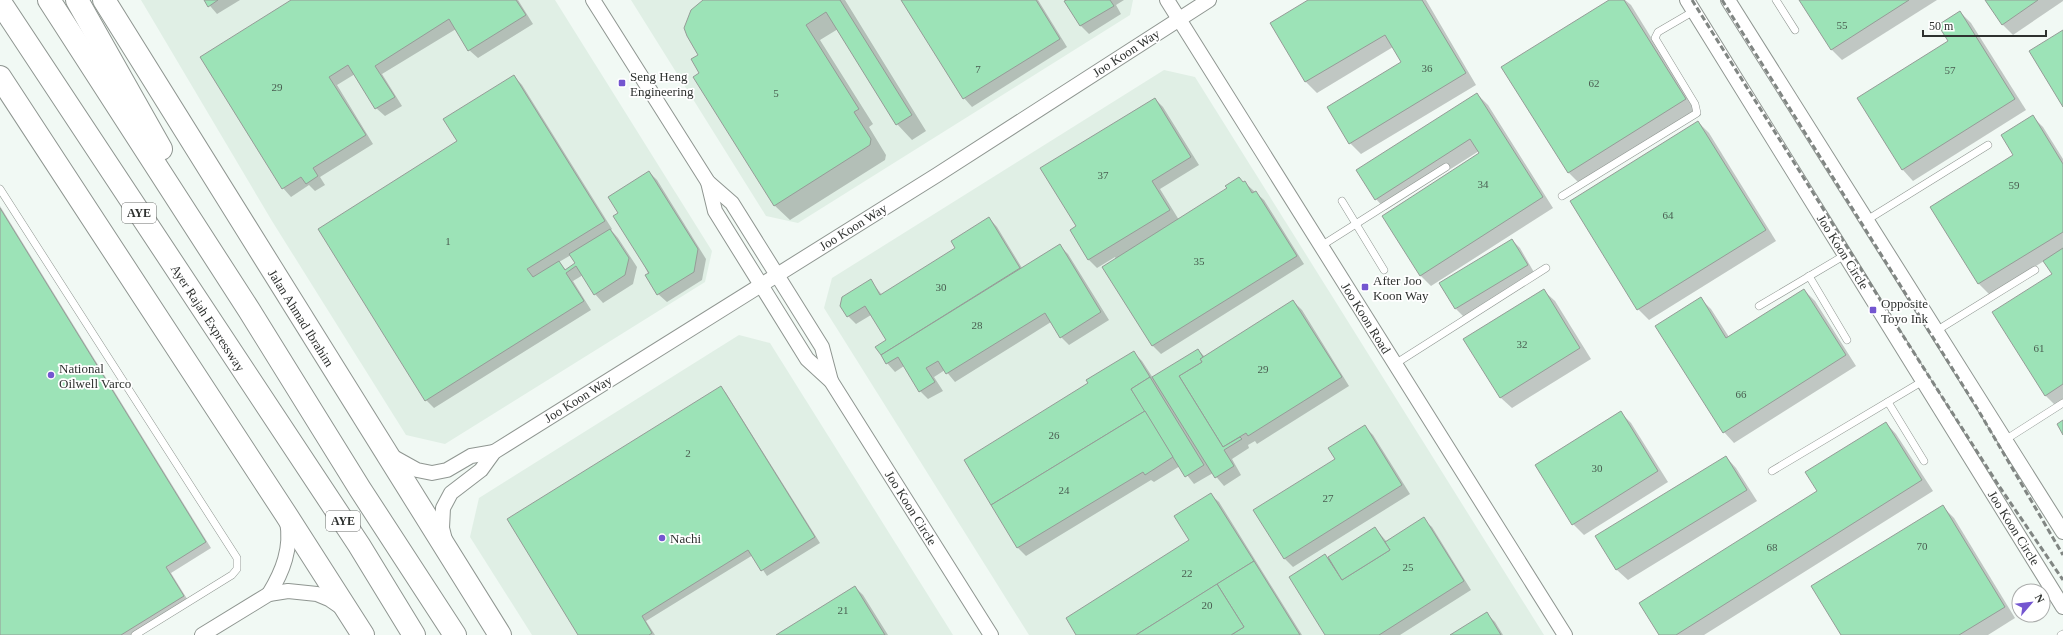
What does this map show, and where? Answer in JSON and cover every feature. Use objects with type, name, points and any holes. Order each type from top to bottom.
[{"type":"main road","name":"AYE","points":[[49,0],[249,310],[360,489],[455,635]]},
{"type":"main road","points":[[77,0],[118,70],[249,310]]},
{"type":"main road","name":"Jalan Ahmad Ibrahim","points":[[104,0],[500,635]]},
{"type":"main road","name":"Ayer Rajah Expressway","points":[[0,2],[359,545],[414,635]]},
{"type":"main road","points":[[0,77],[10,98],[286,513],[363,635]]},
{"type":"street","name":"Joo Koon Circle","points":[[593,0],[708,182],[732,203],[822,347],[831,381]]},
{"type":"street","name":"Joo Koon Road","points":[[1167,0],[1565,635]]},
{"type":"street","name":"Joo Koon Way","points":[[448,552],[442,528],[443,508],[451,493],[481,470],[494,452],[777,275],[1209,0]]},
{"type":"street","points":[[1733,2],[1936,331],[2063,532]]},
{"type":"street","name":"Joo Koon Circle","points":[[1691,5],[2063,606]]},
{"type":"street","name":"Joo Koon Circle","points":[[708,182],[715,211],[807,359],[831,381],[991,635]]},
{"type":"street","name":"Joo Koon Way","points":[[386,452],[417,470],[432,473],[447,470],[471,456],[494,452]]},
{"type":"street","points":[[269,594],[284,567],[289,535],[286,513]]},
{"type":"street","points":[[202,635],[269,594],[288,591],[317,594],[329,599],[347,611]]},
{"type":"lane","points":[[1776,0],[1795,30]]},
{"type":"lane","points":[[1562,196],[1696,113],[1695,104],[1655,38],[1658,32],[1691,5]]},
{"type":"lane","points":[[1867,220],[1988,146]]},
{"type":"lane","points":[[1321,246],[1446,167]]},
{"type":"lane","points":[[0,188],[237,558],[236,569],[232,575],[135,635]]},
{"type":"lane","points":[[1342,201],[1384,270]]},
{"type":"lane","points":[[1759,306],[1845,255]]},
{"type":"lane","points":[[1395,364],[1546,268]]},
{"type":"lane","points":[[1936,331],[2035,270]]},
{"type":"lane","points":[[1809,276],[1847,340]]},
{"type":"lane","points":[[1772,471],[1923,381]]},
{"type":"lane","points":[[1888,402],[1924,461]]},
{"type":"lane","points":[[2005,440],[2063,403]]},
{"type":"shaded area","points":[[141,0],[555,0],[712,251],[705,282],[445,444],[406,435],[272,221]]},
{"type":"shaded area","points":[[631,0],[1133,0],[1130,15],[798,223],[766,216]]},
{"type":"shaded area","points":[[1164,70],[1195,77],[1544,635],[1029,635],[824,308],[832,278]]},
{"type":"shaded area","points":[[739,335],[770,343],[953,635],[532,635],[470,537],[479,498]]},
{"type":"building","points":[[204,0],[218,0],[208,7]]},
{"type":"building","points":[[291,0],[516,0],[526,15],[468,51],[449,19],[375,66],[395,97],[375,109],[348,65],[329,77],[366,135],[313,168],[318,176],[306,184],[301,177],[282,189],[200,57]]},
{"type":"building","points":[[703,0],[840,0],[912,115],[896,125],[826,12],[806,25],[859,109],[854,112],[871,139],[870,145],[774,206],[693,77],[699,73],[691,59],[698,55],[684,28],[691,10]]},
{"type":"building","points":[[901,0],[1036,0],[1060,39],[963,99]]},
{"type":"building","points":[[1110,0],[1114,6],[1080,26],[1064,1]]},
{"type":"building","points":[[1308,0],[1422,0],[1466,73],[1349,144],[1327,107],[1401,62],[1385,35],[1305,82],[1270,23]]},
{"type":"building","points":[[1609,0],[1624,0],[1686,99],[1568,173],[1501,67]]},
{"type":"building","points":[[1799,0],[1909,0],[1831,50]]},
{"type":"building","points":[[1985,0],[2038,0],[2002,25]]},
{"type":"building","points":[[1960,11],[2015,99],[1902,170],[1857,98],[1948,41],[1938,25]]},
{"type":"building","points":[[2063,30],[2063,107],[2029,51]]},
{"type":"building","points":[[514,75],[605,221],[527,269],[533,277],[559,261],[565,270],[575,263],[569,254],[610,229],[629,258],[625,275],[594,295],[576,266],[566,273],[584,301],[425,401],[318,229],[457,141],[443,119]]},
{"type":"building","points":[[1477,93],[1543,197],[1420,276],[1382,216],[1479,153],[1470,139],[1375,200],[1356,170]]},
{"type":"building","points":[[1155,98],[1191,157],[1152,181],[1170,210],[1088,260],[1070,230],[1076,226],[1040,168]]},
{"type":"building","points":[[2033,115],[2063,164],[2063,232],[1978,284],[1930,207],[2013,155],[2001,135]]},
{"type":"building","points":[[1698,121],[1766,230],[1637,310],[1570,201]]},
{"type":"building","points":[[649,171],[698,249],[694,272],[657,295],[645,275],[649,273],[613,216],[618,213],[608,197]]},
{"type":"building","points":[[1239,177],[1243,182],[1245,181],[1252,193],[1256,191],[1297,256],[1152,346],[1102,267],[1227,188],[1225,186]]},
{"type":"building","name":"National Oilwell Varco","points":[[0,208],[206,542],[166,567],[184,596],[121,635],[0,635]]},
{"type":"building","points":[[989,217],[1020,268],[881,355],[875,347],[886,340],[865,306],[847,317],[840,306],[842,297],[871,279],[880,295],[955,248],[951,241]]},
{"type":"building","points":[[1512,239],[1528,265],[1455,309],[1439,283]]},
{"type":"building","points":[[1060,244],[1101,312],[1060,338],[1045,313],[946,374],[938,361],[926,368],[935,382],[919,392],[898,357],[886,364],[881,355]]},
{"type":"building","points":[[2063,248],[2063,384],[2045,396],[1992,312],[2052,274],[2043,261]]},
{"type":"building","points":[[1544,289],[1580,348],[1500,398],[1463,339]]},
{"type":"building","points":[[1804,289],[1846,355],[1723,433],[1655,326],[1701,297],[1726,338]]},
{"type":"building","points":[[1293,300],[1342,377],[1248,436],[1246,433],[1223,447],[1179,376],[1202,362],[1200,359]]},
{"type":"building","points":[[1198,349],[1203,357],[1200,359],[1202,362],[1179,376],[1223,447],[1240,437],[1242,439],[1224,450],[1234,466],[1215,478],[1152,377]]},
{"type":"building","points":[[1134,351],[1150,377],[1131,389],[1145,411],[991,505],[964,460],[1088,383],[1086,380]]},
{"type":"building","points":[[1150,377],[1204,465],[1185,477],[1131,389]]},
{"type":"building","points":[[721,386],[815,537],[761,571],[748,550],[642,616],[652,633],[649,635],[578,635],[507,519]]},
{"type":"building","points":[[1145,411],[1173,457],[1145,475],[1143,472],[1017,548],[991,505]]},
{"type":"building","points":[[1621,411],[1658,471],[1572,525],[1535,465]]},
{"type":"building","points":[[2063,420],[2063,435],[2057,424]]},
{"type":"building","points":[[1886,422],[1922,480],[1676,635],[1659,635],[1639,603],[1817,491],[1805,472]]},
{"type":"building","points":[[1365,425],[1402,485],[1284,559],[1253,510],[1335,459],[1328,448]]},
{"type":"building","points":[[1726,456],[1747,490],[1616,570],[1595,536]]},
{"type":"building","points":[[1211,493],[1254,561],[1136,635],[1076,635],[1066,618],[1189,540],[1174,516]]},
{"type":"building","points":[[1943,505],[2005,607],[1959,635],[1841,635],[1811,586]]},
{"type":"building","points":[[1424,517],[1464,581],[1379,635],[1325,635],[1289,577],[1325,554],[1342,580],[1390,550],[1385,542]]},
{"type":"building","points":[[1375,527],[1390,550],[1342,580],[1328,557]]},
{"type":"building","points":[[1254,561],[1300,635],[1231,635],[1244,627],[1217,584]]},
{"type":"building","points":[[1217,584],[1244,627],[1231,635],[1136,635]]},
{"type":"building","points":[[855,586],[885,635],[776,635]]},
{"type":"building","points":[[1487,612],[1501,635],[1450,635]]},
{"type":"railway","points":[[1692,0],[1999,486],[2063,580]]},
{"type":"railway","points":[[1722,0],[1977,408],[2063,555]]},
{"type":"place","name":"Seng Heng Engineering","points":[[622,83]]},
{"type":"place","name":"After Joo Koon Way","points":[[1365,287]]},
{"type":"place","name":"Opposite Toyo Ink","points":[[1873,310]]},
{"type":"place","name":"National Oilwell Varco","points":[[51,375]]},
{"type":"place","name":"Nachi","points":[[662,538]]}]
